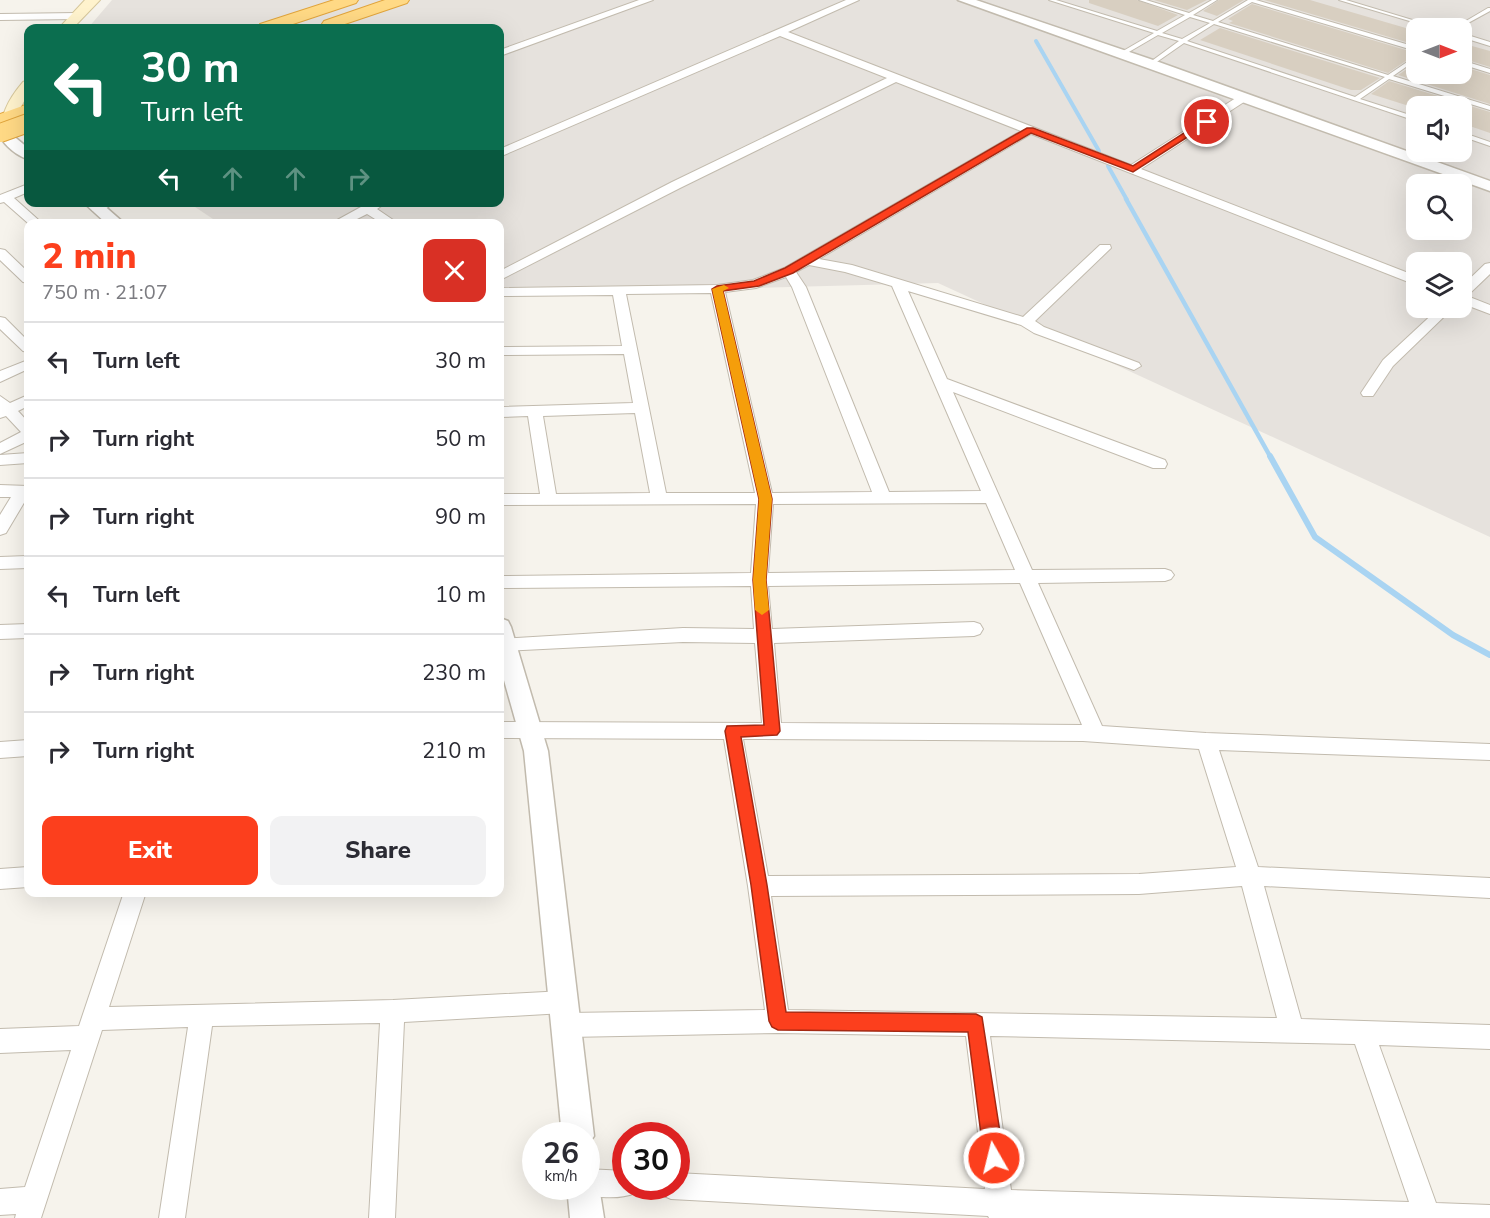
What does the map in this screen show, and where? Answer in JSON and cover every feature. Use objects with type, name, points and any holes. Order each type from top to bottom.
[{"type":"highway","points":[[279,24],[350,0]]},
{"type":"highway","points":[[297,24],[367,0]]},
{"type":"highway","points":[[318,24],[388,0]]},
{"type":"highway","points":[[330,24],[400,0]]},
{"type":"highway","points":[[2,128],[24,113]]},
{"type":"highway","points":[[2,128],[24,117]]},
{"type":"highway","points":[[2,128],[24,124]]},
{"type":"highway","points":[[2,128],[24,129]]},
{"type":"main road","points":[[78,22],[93,0]]},
{"type":"main road","points":[[78,22],[103,0]]},
{"type":"main road","points":[[0,99],[24,72]]},
{"type":"main road","points":[[2,128],[15,101],[24,90]]},
{"type":"street","points":[[504,52],[648,0]]},
{"type":"street","points":[[504,151],[854,0]]},
{"type":"street","points":[[964,0],[1490,186]]},
{"type":"street","points":[[0,17],[78,22]]},
{"type":"street","points":[[779,32],[1406,277]]},
{"type":"street","points":[[504,274],[676,185],[897,77]]},
{"type":"street","points":[[1133,169],[1243,98]]},
{"type":"street","points":[[2,128],[24,151]]},
{"type":"street","points":[[504,292],[717,289],[756,284],[789,271],[1030,130]]},
{"type":"street","points":[[3,198],[24,190]]},
{"type":"street","points":[[3,198],[30,219]]},
{"type":"street","points":[[103,207],[113,219]]},
{"type":"street","points":[[346,219],[368,208],[385,219]]},
{"type":"street","points":[[1026,322],[1105,248]]},
{"type":"street","points":[[0,253],[24,275]]},
{"type":"street","points":[[806,260],[822,265],[847,268],[1026,322],[1039,330],[1134,366]]},
{"type":"street","points":[[1472,284],[1490,267]]},
{"type":"street","points":[[789,271],[799,287],[884,498]]},
{"type":"street","points":[[504,730],[1095,733],[898,284]]},
{"type":"street","points":[[717,289],[765,499],[759,580],[772,731]]},
{"type":"street","points":[[619,292],[659,499]]},
{"type":"street","points":[[1472,303],[1490,310]]},
{"type":"street","points":[[1368,393],[1388,363],[1435,318]]},
{"type":"street","points":[[0,321],[24,344]]},
{"type":"street","points":[[504,351],[630,350]]},
{"type":"street","points":[[0,377],[24,366]]},
{"type":"street","points":[[941,382],[1159,464]]},
{"type":"street","points":[[24,401],[3,408],[24,429]]},
{"type":"street","points":[[504,412],[641,408]]},
{"type":"street","points":[[536,411],[549,500]]},
{"type":"street","points":[[0,449],[24,435]]},
{"type":"street","points":[[0,460],[24,458]]},
{"type":"street","points":[[0,491],[24,491]]},
{"type":"street","points":[[0,529],[24,493]]},
{"type":"street","points":[[504,500],[992,497]]},
{"type":"street","points":[[0,563],[24,562]]},
{"type":"street","points":[[504,582],[1165,575]]},
{"type":"street","points":[[504,636],[764,636],[974,629]]},
{"type":"street","points":[[0,632],[24,631]]},
{"type":"street","points":[[504,643],[536,751],[577,1122]]},
{"type":"street","points":[[732,731],[759,885],[778,1021]]},
{"type":"street","points":[[1079,733],[1206,741],[1490,752]]},
{"type":"street","points":[[1206,741],[1250,876],[1292,1030]]},
{"type":"street","points":[[0,750],[24,748]]},
{"type":"street","points":[[759,885],[1139,884],[1250,876],[1490,888]]},
{"type":"street","points":[[0,879],[24,877]]},
{"type":"street","points":[[0,1202],[31,1209],[133,897]]},
{"type":"street","points":[[382,1218],[393,1011]]},
{"type":"street","points":[[0,1041],[202,1015],[393,1011],[566,1013],[778,1021],[1292,1030],[1490,1037]]},
{"type":"street","points":[[172,1218],[202,1015]]},
{"type":"street","points":[[976,1023],[1001,1211]]},
{"type":"street","points":[[1363,1033],[1428,1217]]},
{"type":"street","points":[[690,1187],[1001,1211],[1490,1218]]},
{"type":"street","points":[[585,1200],[587,1218]]},
{"type":"lane","points":[[1051,0],[1183,41],[1406,116]]},
{"type":"lane","points":[[1141,0],[1490,108]]},
{"type":"lane","points":[[1120,55],[1215,0]]},
{"type":"lane","points":[[1150,64],[1251,0],[1406,46]]},
{"type":"lane","points":[[1341,0],[1406,19]]},
{"type":"lane","points":[[1472,19],[1490,9]]},
{"type":"lane","points":[[1472,38],[1490,44]]},
{"type":"lane","points":[[1356,99],[1406,65]]},
{"type":"lane","points":[[1472,66],[1490,71]]},
{"type":"lane","points":[[1472,138],[1490,144]]},
{"type":"shaded area","points":[[112,0],[1490,0],[1490,537],[938,283],[504,295],[504,219],[213,219],[195,207],[504,207],[504,24],[91,24]]},
{"type":"building","points":[[1089,0],[1137,0],[1178,15],[1158,26],[1089,3]]},
{"type":"building","points":[[1154,0],[1207,0],[1187,10]]},
{"type":"building","points":[[1219,0],[1244,0],[1217,16],[1203,11]]},
{"type":"building","points":[[1264,0],[1310,0],[1406,28],[1406,42]]},
{"type":"building","points":[[1252,4],[1406,50],[1406,61],[1388,73],[1229,23],[1233,21],[1228,19]]},
{"type":"building","points":[[1220,28],[1380,78],[1361,90],[1351,90],[1200,40]]},
{"type":"building","points":[[1472,46],[1490,51],[1490,67],[1472,61]]},
{"type":"building","points":[[1472,69],[1490,75],[1490,104],[1472,98],[1472,96],[1465,96],[1427,84],[1472,84]]},
{"type":"building","points":[[1406,70],[1406,78],[1398,75]]},
{"type":"building","points":[[1389,81],[1438,96],[1406,96],[1406,105],[1371,94]]},
{"type":"building","points":[[1472,106],[1490,112],[1490,133],[1472,127]]},
{"type":"waterway","points":[[1036,41],[1099,151]]},
{"type":"waterway","points":[[1108,166],[1127,200]]},
{"type":"waterway","points":[[1126,199],[1271,458]]},
{"type":"waterway","points":[[1270,456],[1315,537],[1453,635],[1490,655]]},
{"type":"slow traffic","points":[[724,288],[717,289],[765,499],[759,580],[762,610]]},
{"type":"route","points":[[994,1158],[976,1023],[778,1021],[759,885],[732,731],[772,731],[759,580],[765,499],[717,289],[756,284],[789,271],[1030,130],[1133,169],[1207,122]]}]
